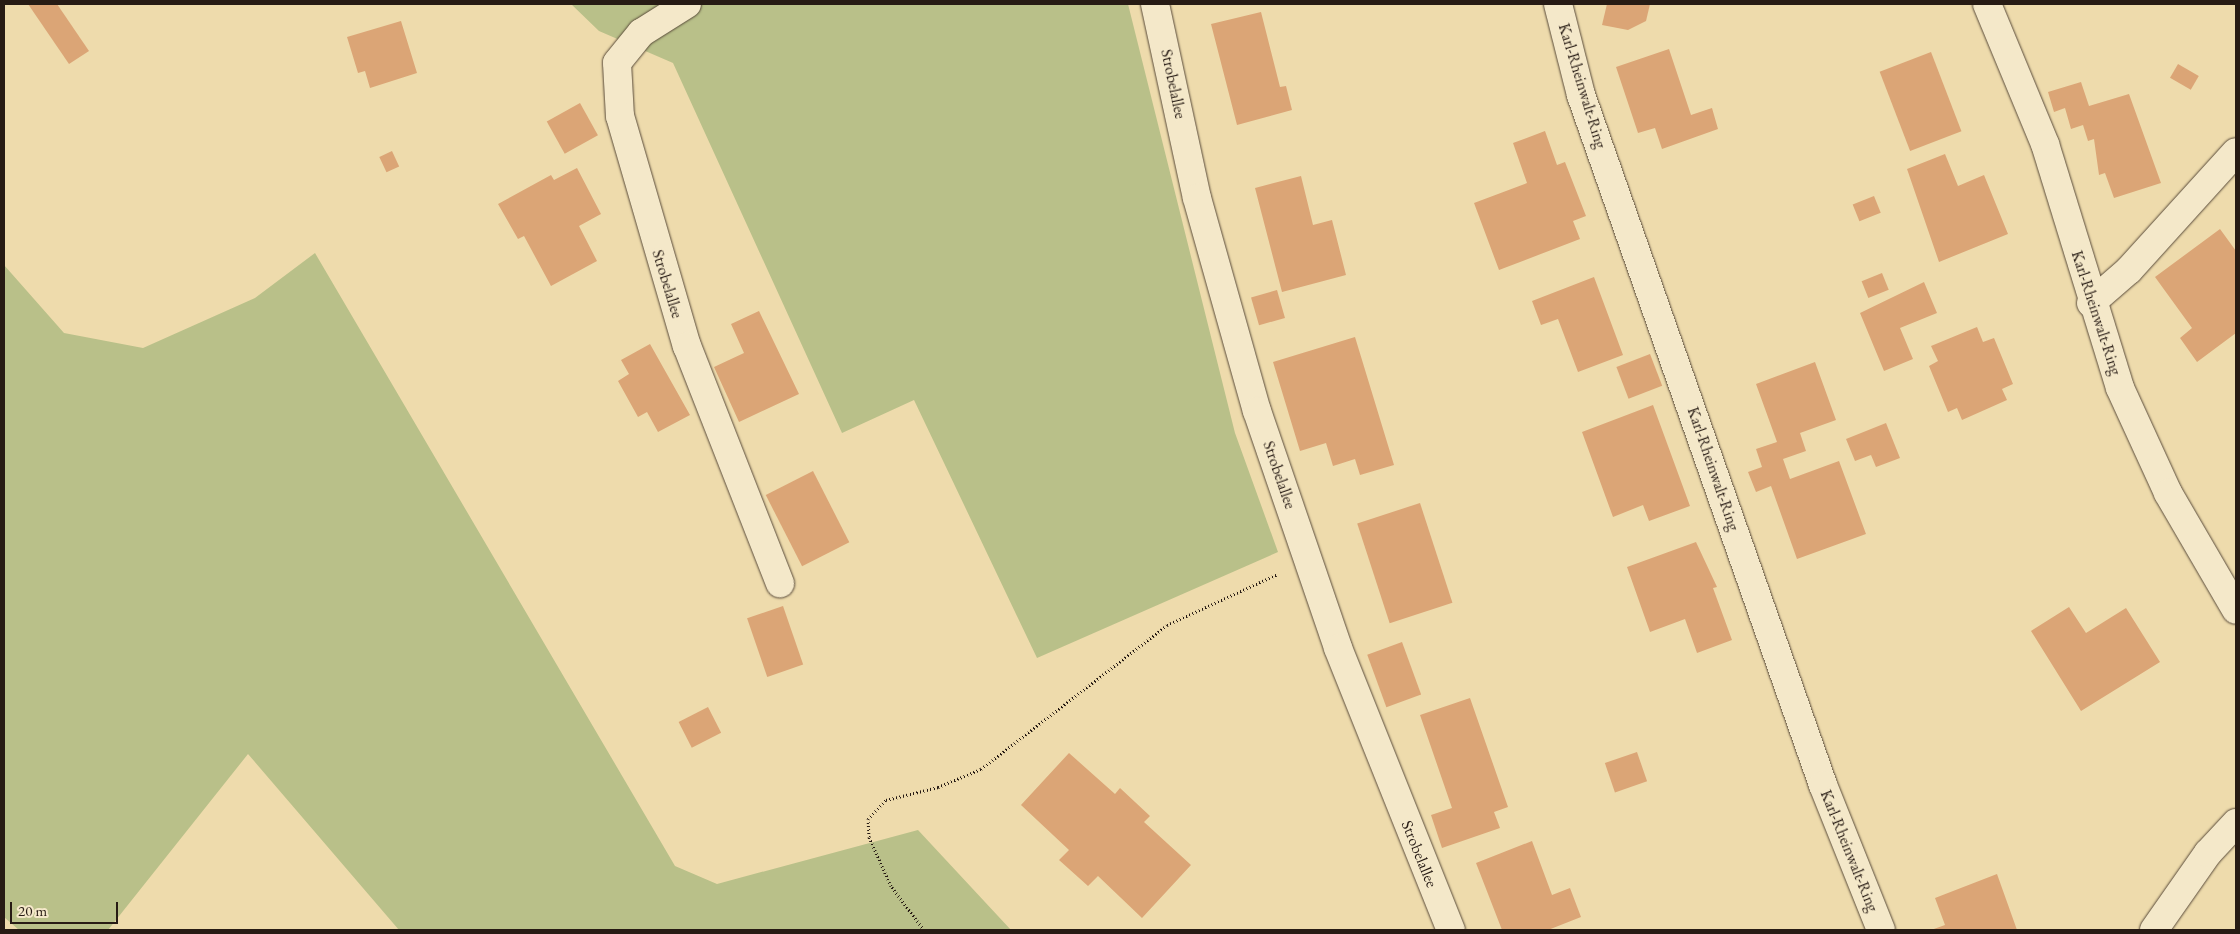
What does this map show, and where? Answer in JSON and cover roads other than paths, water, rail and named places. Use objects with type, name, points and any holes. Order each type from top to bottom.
[{"type":"street","name":"Strobelallee","points":[[687,4],[641,33],[618,63],[620,116],[687,346],[780,583]]},
{"type":"street","name":"Strobelallee","points":[[1155,4],[1200,207],[1257,410],[1338,648],[1451,930]]},
{"type":"street","name":"Karl-Rheinwalt-Ring","points":[[1558,4],[1584,105],[1823,785],[1881,930]]},
{"type":"street","name":"Karl-Rheinwalt-Ring","points":[[1986,4],[2045,144],[2091,303],[2120,388],[2168,493],[2236,610]]},
{"type":"street","points":[[2091,303],[2129,270],[2236,152]]},
{"type":"street","points":[[2154,930],[2208,853],[2236,823]]}]
